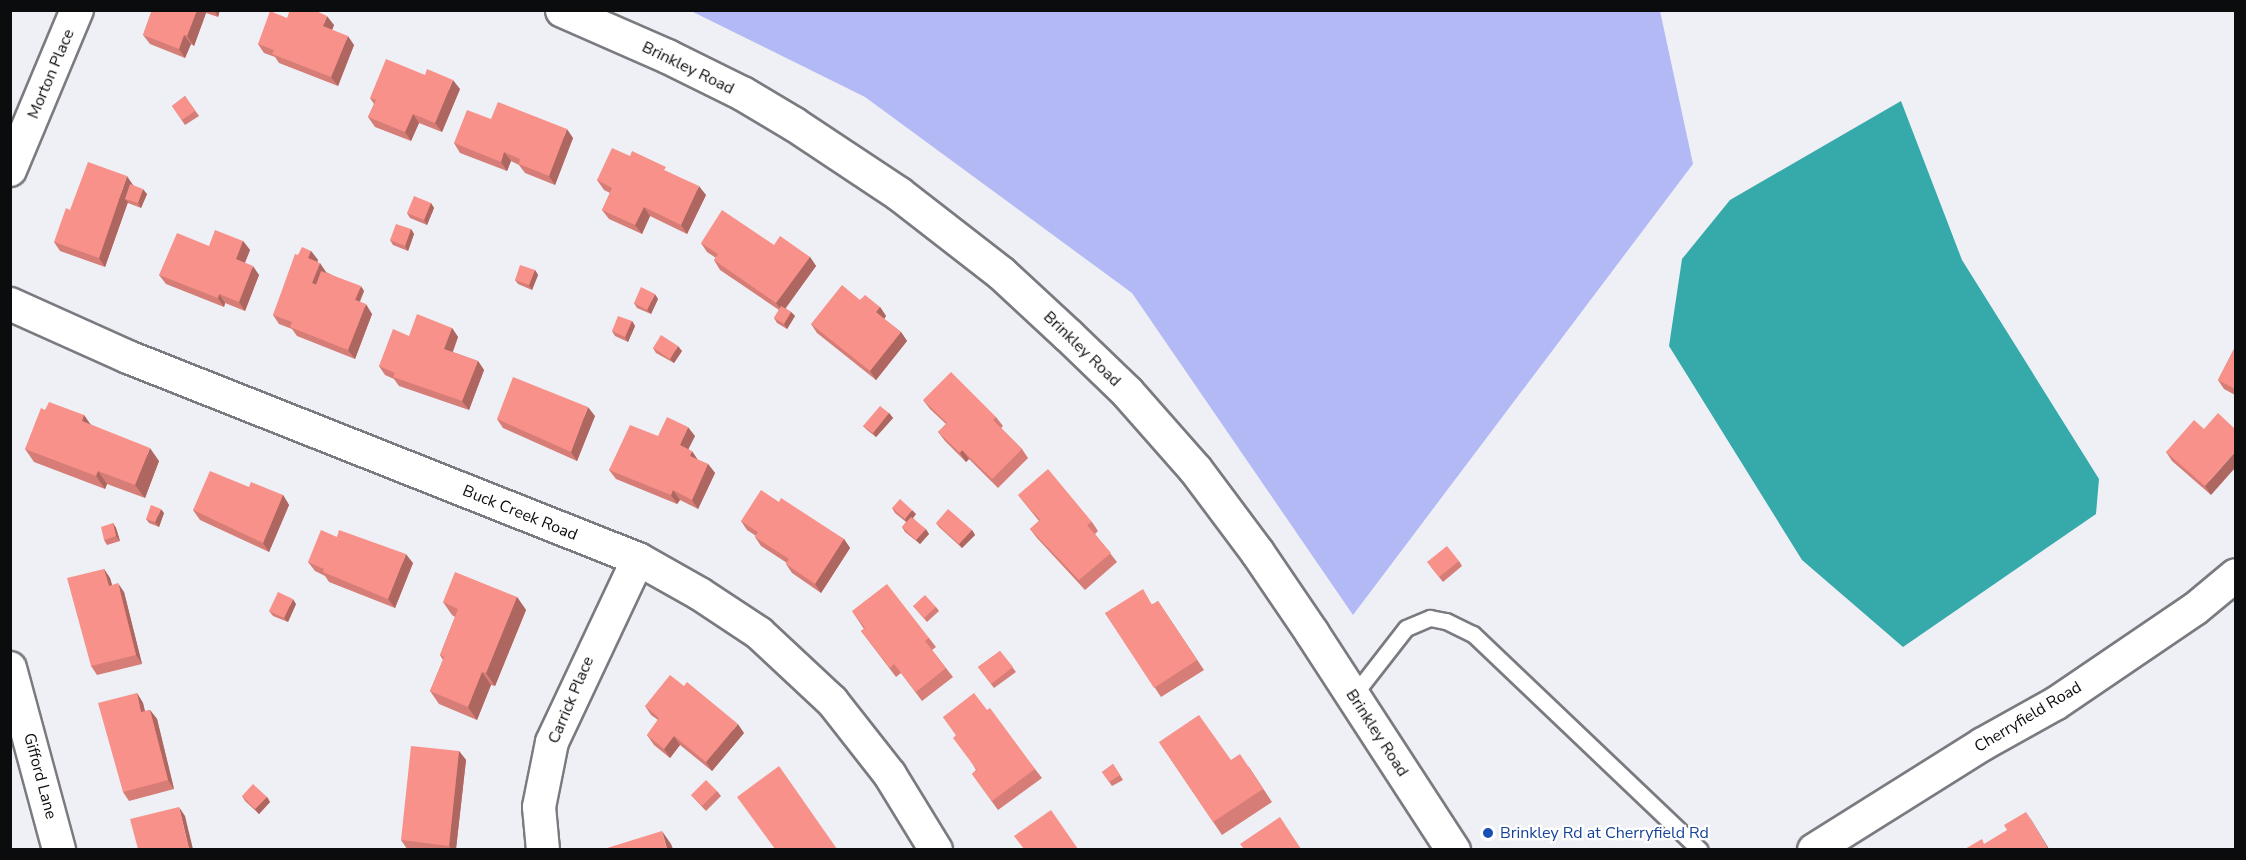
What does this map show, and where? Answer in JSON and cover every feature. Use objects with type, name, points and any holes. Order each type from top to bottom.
[{"type":"main road","name":"Brinkley Road","points":[[562,10],[667,56],[742,93],[794,124],[898,193],[1001,273],[1127,392],[1196,469],[1257,552],[1453,849]]},
{"type":"street","name":"Morton Place","points":[[10,170],[77,10]]},
{"type":"street","name":"Buck Creek Road","points":[[10,304],[128,357],[638,559],[700,594],[759,633],[832,701],[890,775],[936,849]]},
{"type":"street","name":"Carrick Place","points":[[543,849],[538,807],[552,742],[638,559]]},
{"type":"street","name":"Cherryfield Road","points":[[1814,849],[1983,744],[2055,704],[2195,609],[2235,575]]},
{"type":"street","name":"Gifford Lane","points":[[10,668],[58,849]]},
{"type":"lane","points":[[1353,696],[1406,628],[1430,618],[1446,621],[1473,634],[1700,849]]},
{"type":"shaded area","points":[[691,11],[1660,11],[1693,164],[1353,615],[1132,293],[865,97]]},
{"type":"shaded area","points":[[1901,101],[1962,260],[2099,479],[2096,514],[1903,647],[1802,560],[1669,346],[1682,259],[1730,200]]},
{"type":"building","points":[[152,10],[197,10],[187,36],[184,35],[179,49],[143,35]]},
{"type":"building","points":[[290,10],[314,10],[327,16],[323,26],[348,36],[331,77],[272,54],[274,50],[258,44],[270,11],[287,18]]},
{"type":"building","points":[[386,59],[425,75],[427,69],[453,80],[435,123],[413,114],[405,132],[368,117],[376,100],[370,98]]},
{"type":"building","points":[[185,96],[195,111],[182,120],[172,106]]},
{"type":"building","points":[[498,102],[567,129],[549,176],[519,164],[520,159],[504,152],[501,162],[454,143],[467,110],[491,119]]},
{"type":"building","points":[[612,148],[630,156],[632,151],[666,167],[664,170],[699,186],[681,225],[644,207],[635,225],[602,210],[612,188],[597,180]]},
{"type":"building","points":[[88,162],[127,176],[99,258],[54,242],[66,208],[70,210]]},
{"type":"building","points":[[130,184],[143,189],[138,203],[125,199]]},
{"type":"building","points":[[414,196],[431,203],[424,220],[407,213]]},
{"type":"building","points":[[722,210],[774,245],[780,236],[810,257],[776,303],[714,260],[718,254],[701,243]]},
{"type":"building","points":[[396,224],[411,229],[405,246],[390,240]]},
{"type":"building","points":[[215,230],[243,241],[236,259],[253,266],[239,302],[219,294],[218,298],[159,275],[177,233],[209,246]]},
{"type":"building","points":[[302,247],[311,251],[308,258],[320,263],[312,283],[366,304],[348,350],[290,327],[292,322],[273,315],[295,254],[298,255]]},
{"type":"building","points":[[520,265],[535,270],[529,285],[515,280]]},
{"type":"building","points":[[321,271],[361,286],[355,300],[316,285]]},
{"type":"building","points":[[842,285],[860,300],[865,295],[880,307],[876,312],[901,332],[870,371],[811,324]]},
{"type":"building","points":[[641,287],[655,294],[647,310],[634,303]]},
{"type":"building","points":[[781,306],[791,312],[784,324],[774,318]]},
{"type":"building","points":[[417,314],[452,328],[444,349],[478,361],[462,401],[393,377],[395,373],[379,366],[393,329],[409,336]]},
{"type":"building","points":[[618,316],[632,321],[625,337],[612,331]]},
{"type":"building","points":[[661,335],[678,346],[670,359],[653,348]]},
{"type":"building","points":[[2235,347],[2235,389],[2218,380]]},
{"type":"building","points":[[951,372],[996,417],[993,420],[1022,449],[992,479],[962,450],[960,453],[938,432],[947,423],[923,400]]},
{"type":"building","points":[[513,377],[588,407],[571,452],[497,419]]},
{"type":"building","points":[[49,402],[84,415],[82,421],[150,448],[135,485],[98,471],[96,476],[25,449],[41,408],[45,410]]},
{"type":"building","points":[[880,406],[889,413],[873,433],[863,426]]},
{"type":"building","points":[[2218,413],[2235,429],[2235,452],[2205,486],[2166,452],[2194,420],[2204,429]]},
{"type":"building","points":[[667,417],[688,427],[680,445],[692,451],[690,456],[708,464],[692,500],[673,490],[671,495],[609,470],[630,425],[658,436]]},
{"type":"building","points":[[1048,469],[1092,522],[1087,525],[1111,553],[1079,580],[1030,529],[1040,520],[1018,495]]},
{"type":"building","points":[[210,471],[249,487],[251,482],[283,495],[263,543],[193,510]]},
{"type":"building","points":[[761,490],[779,502],[781,498],[844,539],[815,584],[786,564],[789,559],[755,537],[758,532],[741,521]]},
{"type":"building","points":[[900,499],[912,510],[905,519],[892,508]]},
{"type":"building","points":[[151,505],[161,509],[155,522],[146,519]]},
{"type":"building","points":[[948,509],[972,530],[959,544],[936,523]]},
{"type":"building","points":[[911,517],[926,529],[916,540],[902,527]]},
{"type":"building","points":[[113,523],[116,536],[104,540],[101,527]]},
{"type":"building","points":[[321,530],[337,537],[339,530],[406,554],[388,599],[323,572],[324,569],[308,562]]},
{"type":"building","points":[[1447,546],[1459,561],[1439,577],[1427,562]]},
{"type":"building","points":[[104,569],[109,586],[118,583],[136,655],[91,666],[67,578]]},
{"type":"building","points":[[455,572],[517,597],[486,673],[482,672],[468,707],[430,691],[444,657],[440,655],[458,609],[443,602]]},
{"type":"building","points":[[887,584],[929,638],[925,641],[946,668],[916,692],[894,664],[890,668],[861,631],[865,628],[852,611]]},
{"type":"building","points":[[1143,589],[1152,605],[1158,601],[1197,660],[1154,688],[1105,613]]},
{"type":"building","points":[[278,592],[293,599],[284,618],[269,611]]},
{"type":"building","points":[[925,595],[936,607],[924,618],[913,606]]},
{"type":"building","points":[[1000,651],[1013,667],[991,684],[978,667]]},
{"type":"building","points":[[670,675],[684,686],[687,682],[738,724],[706,762],[674,736],[664,749],[647,735],[659,718],[645,706]]},
{"type":"building","points":[[137,693],[141,712],[150,710],[168,780],[123,792],[98,703]]},
{"type":"building","points":[[974,693],[987,710],[990,708],[1035,769],[992,801],[972,774],[977,770],[953,738],[956,735],[943,717]]},
{"type":"building","points":[[1199,715],[1231,760],[1240,754],[1263,789],[1213,822],[1159,742]]},
{"type":"building","points":[[411,746],[459,751],[449,846],[401,840]]},
{"type":"building","points":[[1113,764],[1120,775],[1109,782],[1102,772]]},
{"type":"building","points":[[779,766],[837,849],[775,849],[737,797]]},
{"type":"building","points":[[706,780],[717,791],[702,806],[691,795]]},
{"type":"building","points":[[253,784],[267,797],[255,809],[242,796]]},
{"type":"building","points":[[179,807],[189,849],[138,849],[130,819]]},
{"type":"building","points":[[1051,810],[1078,849],[1024,849],[1014,836]]},
{"type":"building","points":[[2026,812],[2048,849],[1965,849],[1982,839],[1984,844],[2007,830],[2004,825]]},
{"type":"building","points":[[1280,817],[1301,849],[1244,849],[1240,844]]},
{"type":"building","points":[[662,831],[667,849],[607,848]]},
{"type":"place","name":"Brinkley Rd at Cherryfield Rd","points":[[1488,833]]}]
